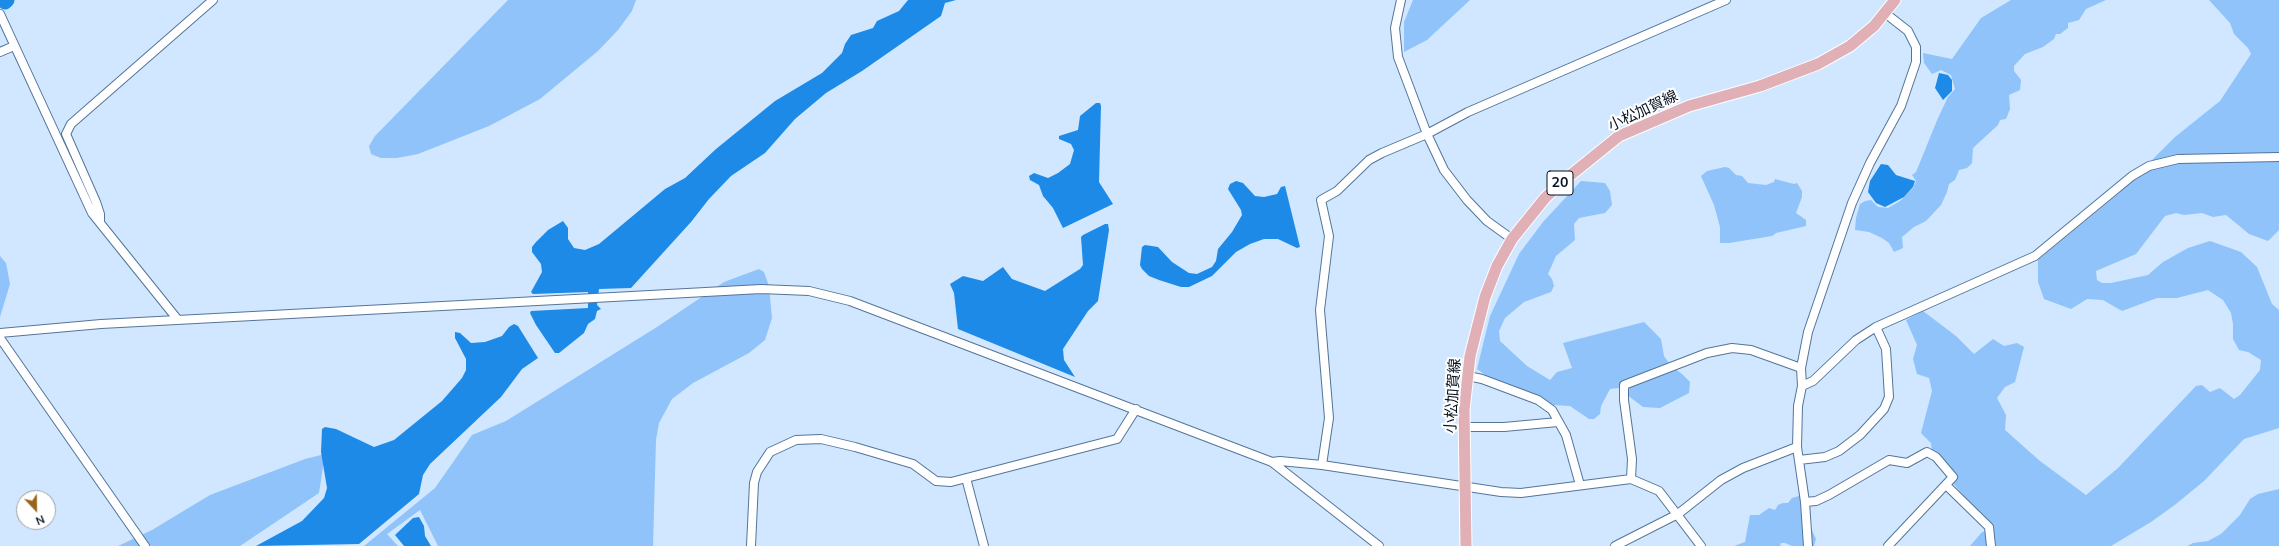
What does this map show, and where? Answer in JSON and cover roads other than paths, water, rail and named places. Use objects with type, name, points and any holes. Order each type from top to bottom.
[{"type":"main road","name":"小松加賀線","points":[[1466,546],[1464,427],[1470,356],[1485,297],[1497,266],[1512,240],[1550,192],[1588,158],[1619,136],[1689,106],[1760,86],[1818,64],[1850,46],[1885,13],[1895,0]]},
{"type":"street","points":[[100,222],[100,214],[96,202],[66,134],[71,124],[212,0]]},
{"type":"street","points":[[1401,0],[1395,28],[1396,49],[1427,134],[1444,170],[1467,200],[1487,221],[1512,240]]},
{"type":"street","points":[[1322,465],[1329,418],[1320,310],[1329,236],[1321,200],[1337,191],[1369,160],[1427,134],[1468,112],[1726,0]]},
{"type":"street","points":[[1808,546],[1806,502],[1797,447],[1798,406],[1802,386],[1801,368],[1809,328],[1852,203],[1870,163],[1901,106],[1915,67],[1916,47],[1908,31],[1885,13]]},
{"type":"street","points":[[0,14],[92,213],[178,320]]},
{"type":"street","points":[[0,52],[14,46]]},
{"type":"street","points":[[1802,386],[1813,381],[1856,340],[1876,327],[2035,256],[2132,176],[2149,166],[2178,159],[2279,157]]},
{"type":"street","points":[[0,333],[27,329],[500,303],[761,290],[809,291],[832,295],[1136,409],[1272,462],[1379,546]]},
{"type":"street","points":[[1799,460],[1825,457],[1839,452],[1860,435],[1884,409],[1889,398],[1886,349],[1876,327]]},
{"type":"street","points":[[0,338],[145,546]]},
{"type":"street","points":[[1631,480],[1632,459],[1624,400],[1624,385],[1707,353],[1732,348],[1751,350],[1801,368]]},
{"type":"street","points":[[1468,376],[1482,379],[1538,400],[1552,410],[1567,439],[1580,485]]},
{"type":"street","points":[[751,546],[754,483],[758,472],[770,452],[796,440],[809,438],[828,440],[896,458],[917,466],[936,481],[942,482],[966,478],[1117,439],[1136,409]]},
{"type":"street","points":[[1464,427],[1504,427],[1558,422]]},
{"type":"street","points":[[1615,546],[1678,514],[1721,480],[1743,468],[1797,447]]},
{"type":"street","points":[[1806,502],[1816,501],[1829,495],[1889,460],[1907,463],[1927,452],[1936,457],[1953,477],[1888,546]]},
{"type":"street","points":[[1272,462],[1280,461],[1322,465],[1465,488],[1521,493],[1631,480],[1659,491],[1701,546]]},
{"type":"street","points":[[966,478],[984,546]]},
{"type":"street","points":[[1946,485],[1989,527],[1991,546]]},
{"type":"water","points":[[908,0],[956,0],[945,3],[941,16],[862,71],[826,93],[795,119],[765,153],[731,176],[631,288],[599,289],[597,305],[601,309],[597,311],[595,319],[588,324],[584,333],[559,353],[555,353],[536,325],[530,313],[531,311],[588,308],[588,292],[533,294],[531,292],[542,272],[541,264],[532,252],[532,247],[548,230],[563,221],[568,228],[568,239],[574,248],[585,250],[599,244],[665,189],[685,178],[716,149],[775,101],[822,73],[842,53],[845,44],[851,35],[873,28],[877,21],[899,11]]},
{"type":"water","points":[[1939,73],[1948,75],[1952,80],[1952,91],[1943,100],[1935,88]]},
{"type":"water","points":[[1096,103],[1100,103],[1101,106],[1099,182],[1113,204],[1063,228],[1053,208],[1043,196],[1039,185],[1030,180],[1029,176],[1034,173],[1048,178],[1070,164],[1074,150],[1071,144],[1059,139],[1059,136],[1078,130],[1080,116]]},
{"type":"water","points":[[1881,164],[1888,165],[1896,175],[1915,181],[1913,187],[1904,197],[1885,207],[1876,203],[1868,192],[1870,181]]},
{"type":"water","points":[[1236,181],[1243,183],[1255,196],[1264,197],[1277,194],[1281,187],[1285,186],[1300,247],[1297,248],[1278,239],[1264,239],[1250,244],[1236,252],[1212,276],[1189,287],[1181,287],[1149,276],[1140,265],[1142,247],[1145,245],[1158,247],[1172,262],[1189,273],[1197,274],[1212,267],[1216,261],[1218,249],[1232,232],[1242,215],[1241,210],[1228,189],[1230,184]]},
{"type":"water","points":[[1105,224],[1108,224],[1109,230],[1098,301],[1088,311],[1063,349],[1064,360],[1075,377],[958,329],[954,293],[950,284],[963,276],[983,281],[1003,267],[1012,279],[1045,291],[1080,269],[1083,265],[1081,237]]},
{"type":"water","points":[[514,324],[518,326],[538,358],[522,369],[501,397],[430,464],[423,475],[419,494],[359,544],[256,546],[302,521],[324,498],[327,488],[321,452],[322,429],[325,427],[336,429],[374,447],[394,440],[442,401],[462,378],[466,370],[466,359],[455,338],[455,332],[460,333],[471,343],[485,342],[502,336],[509,327]]},
{"type":"water","points":[[419,517],[424,526],[425,536],[431,546],[404,546],[395,535],[413,518]]}]
